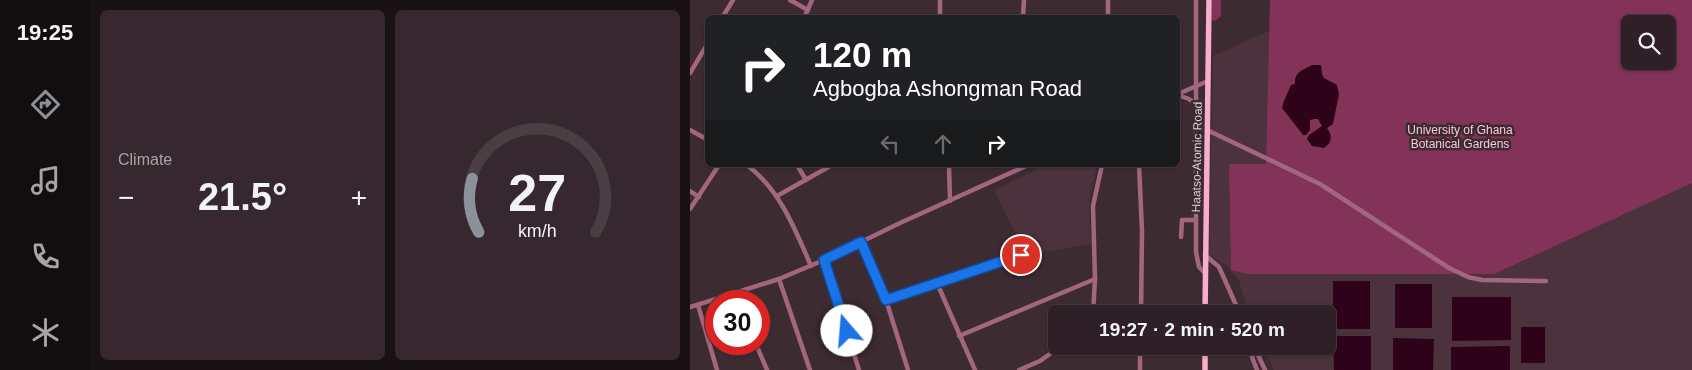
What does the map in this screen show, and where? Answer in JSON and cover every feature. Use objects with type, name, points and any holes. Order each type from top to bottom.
[{"type":"main road","name":"Haatso-Atomic Road","points":[[1205,305],[1208,0]]},
{"type":"main road","points":[[1205,355],[1205,370]]},
{"type":"street","points":[[724,15],[733,0]]},
{"type":"street","points":[[790,0],[808,10]]},
{"type":"street","points":[[806,15],[812,0]]},
{"type":"street","points":[[940,0],[940,15]]},
{"type":"street","points":[[1023,15],[1024,0]]},
{"type":"street","points":[[1108,0],[1108,15]]},
{"type":"street","points":[[1196,0],[1196,258],[1200,267],[1206,273]]},
{"type":"street","points":[[690,73],[705,48]]},
{"type":"street","points":[[1180,94],[1208,81]]},
{"type":"street","points":[[1180,96],[1188,98],[1196,104]]},
{"type":"street","points":[[690,130],[705,138]]},
{"type":"street","points":[[1207,130],[1320,184],[1455,271],[1468,277],[1482,280],[1546,281]]},
{"type":"street","points":[[690,209],[717,167]]},
{"type":"street","points":[[750,167],[777,196],[790,218],[811,266]]},
{"type":"street","points":[[798,167],[806,180]]},
{"type":"street","points":[[777,196],[829,167]]},
{"type":"street","points":[[949,167],[950,201]]},
{"type":"street","points":[[748,290],[811,266],[1024,167]]},
{"type":"street","points":[[1094,305],[1095,279],[1093,206],[1102,167]]},
{"type":"street","points":[[1139,167],[1142,231],[1141,305]]},
{"type":"street","points":[[690,191],[699,197]]},
{"type":"street","points":[[1181,237],[1182,220],[1196,220]]},
{"type":"street","points":[[861,242],[886,300],[908,370]]},
{"type":"street","points":[[886,300],[1021,255]]},
{"type":"street","points":[[1206,255],[1219,267],[1236,305]]},
{"type":"street","points":[[824,260],[859,370]]},
{"type":"street","points":[[779,279],[810,370]]},
{"type":"street","points":[[959,336],[1095,279]]},
{"type":"street","points":[[937,283],[975,370]]},
{"type":"street","points":[[690,307],[705,303]]},
{"type":"street","points":[[698,305],[717,370]]},
{"type":"street","points":[[761,355],[767,370]]},
{"type":"street","points":[[1019,370],[1048,355]]},
{"type":"street","points":[[1140,355],[1140,370]]},
{"type":"street","points":[[1253,355],[1257,370]]},
{"type":"street","points":[[1258,355],[1265,370]]},
{"type":"shaded area","name":"University of Ghana Botanical Gardens","points":[[1270,0],[1692,0],[1692,370],[1274,370],[1267,355],[1336,355],[1336,305],[1246,305],[1239,281],[1227,266],[1209,254],[1213,56],[1269,31]]},
{"type":"shaded area","points":[[1312,65],[1321,65],[1324,78],[1337,85],[1339,94],[1333,124],[1327,128],[1331,136],[1330,141],[1324,148],[1312,146],[1307,139],[1309,135],[1322,126],[1318,119],[1310,120],[1310,130],[1306,135],[1303,135],[1282,108],[1291,85],[1295,84],[1298,74]]},
{"type":"shaded area","points":[[1042,167],[1097,167],[1089,203],[1091,244],[1026,255],[994,190]]},
{"type":"shaded area","points":[[1333,281],[1370,281],[1370,329],[1336,329],[1336,305],[1333,305]]},
{"type":"shaded area","points":[[1395,284],[1432,284],[1432,328],[1395,328]]},
{"type":"shaded area","points":[[1452,297],[1511,297],[1511,340],[1452,341]]},
{"type":"shaded area","points":[[1521,327],[1545,327],[1545,363],[1521,363]]},
{"type":"shaded area","points":[[1336,336],[1371,336],[1371,370],[1334,370]]},
{"type":"shaded area","points":[[1393,338],[1434,339],[1433,370],[1393,370]]},
{"type":"shaded area","points":[[1510,346],[1510,370],[1451,370],[1451,347]]},
{"type":"green space","points":[[1212,0],[1221,0],[1221,16],[1215,21],[1212,20]]},
{"type":"green space","name":"University of Ghana Botanical Gardens","points":[[1270,0],[1692,0],[1692,183],[1494,274],[1247,274],[1231,270],[1229,164],[1266,164]]},
{"type":"route","points":[[847,331],[824,260],[861,242],[886,300],[1021,255]]}]
